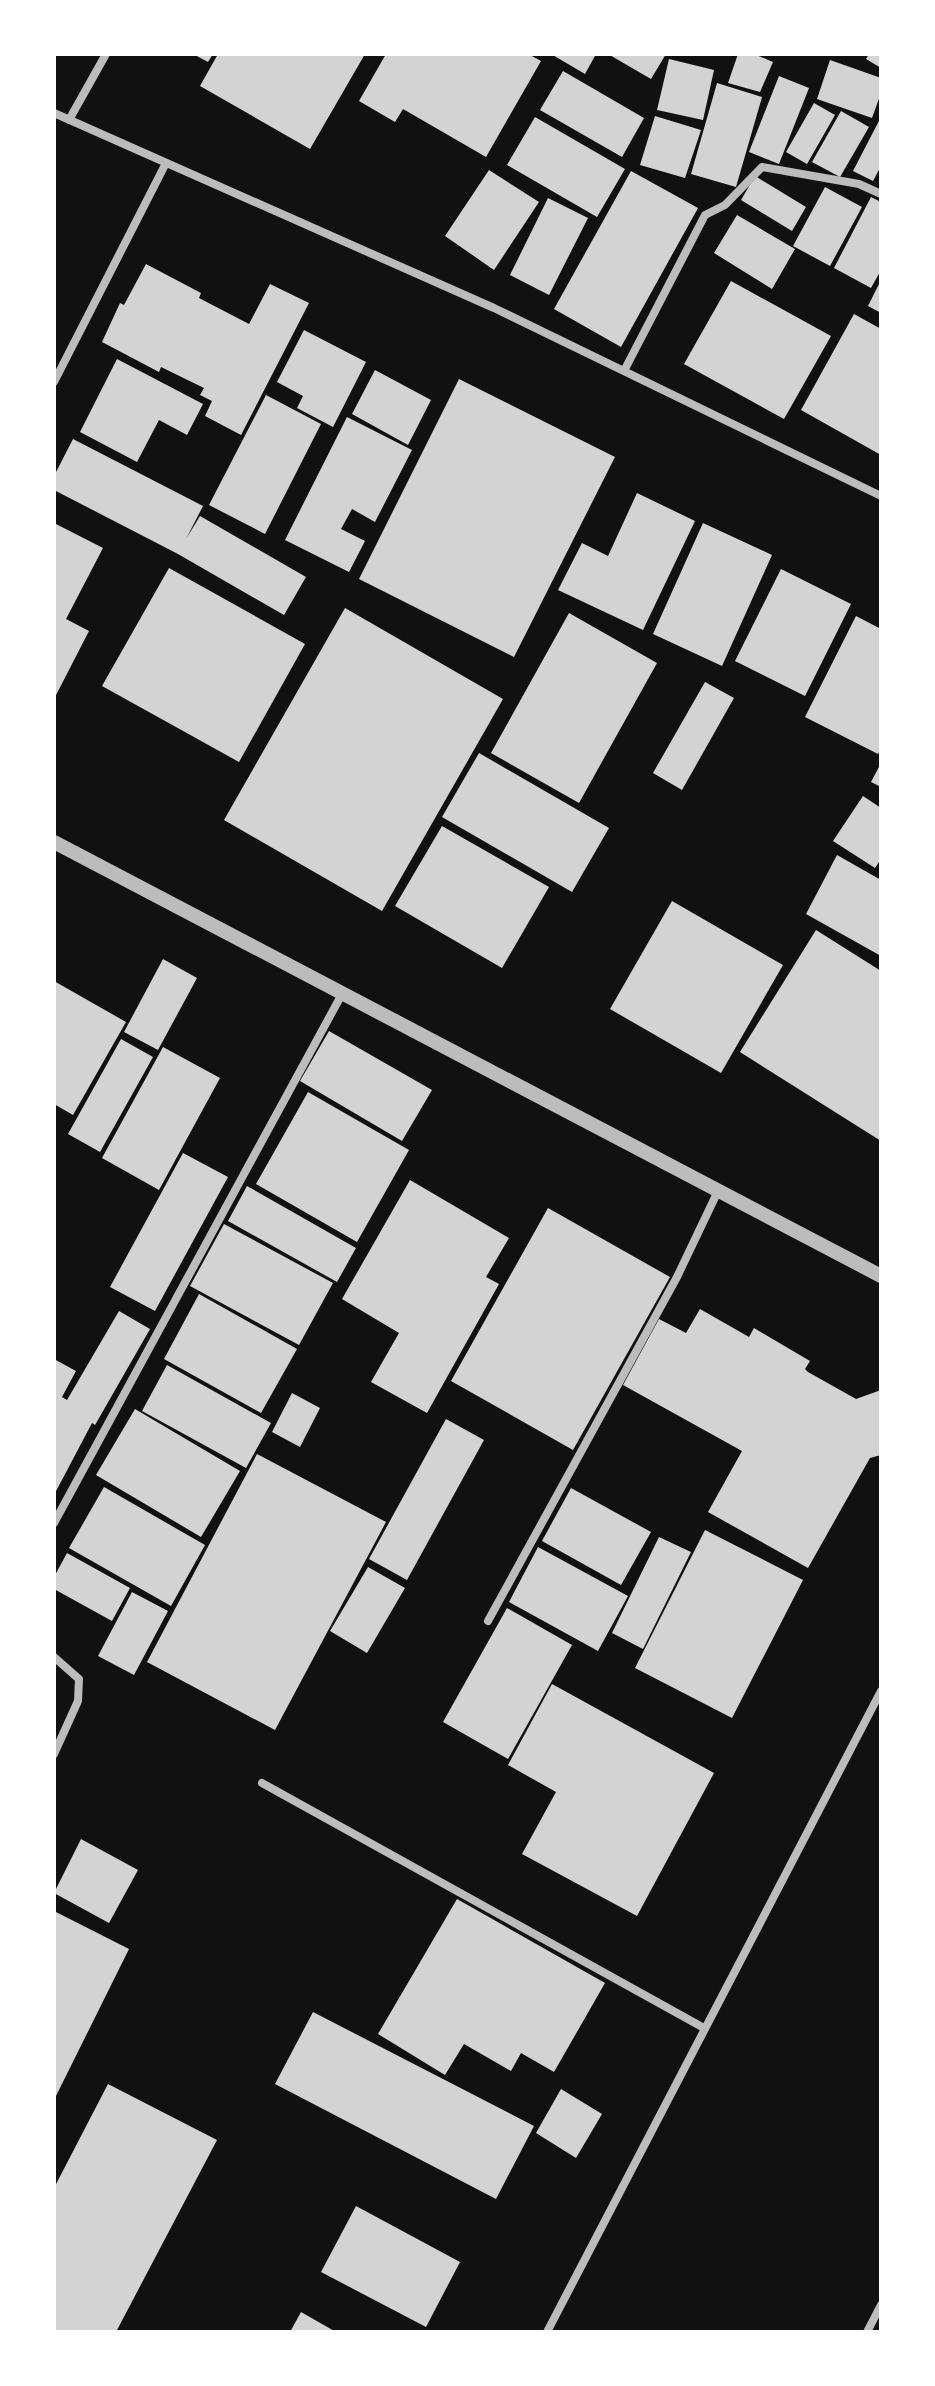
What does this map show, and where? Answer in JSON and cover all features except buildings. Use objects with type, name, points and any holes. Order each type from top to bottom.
[{"type":"street","points":[[69,120],[106,54]]},
{"type":"street","points":[[54,113],[625,369],[881,496]]},
{"type":"street","points":[[54,382],[166,163]]},
{"type":"street","points":[[625,369],[705,215],[725,205],[762,167],[859,184],[881,194]]},
{"type":"street","points":[[54,842],[881,1276]]},
{"type":"street","points":[[54,1523],[342,994]]},
{"type":"street","points":[[488,1621],[677,1277],[718,1191]]},
{"type":"street","points":[[54,1657],[79,1679],[78,1701],[54,1754]]},
{"type":"street","points":[[547,2332],[881,1691]]},
{"type":"street","points":[[262,1783],[704,2028]]},
{"type":"street","points":[[867,2332],[881,2305]]}]
